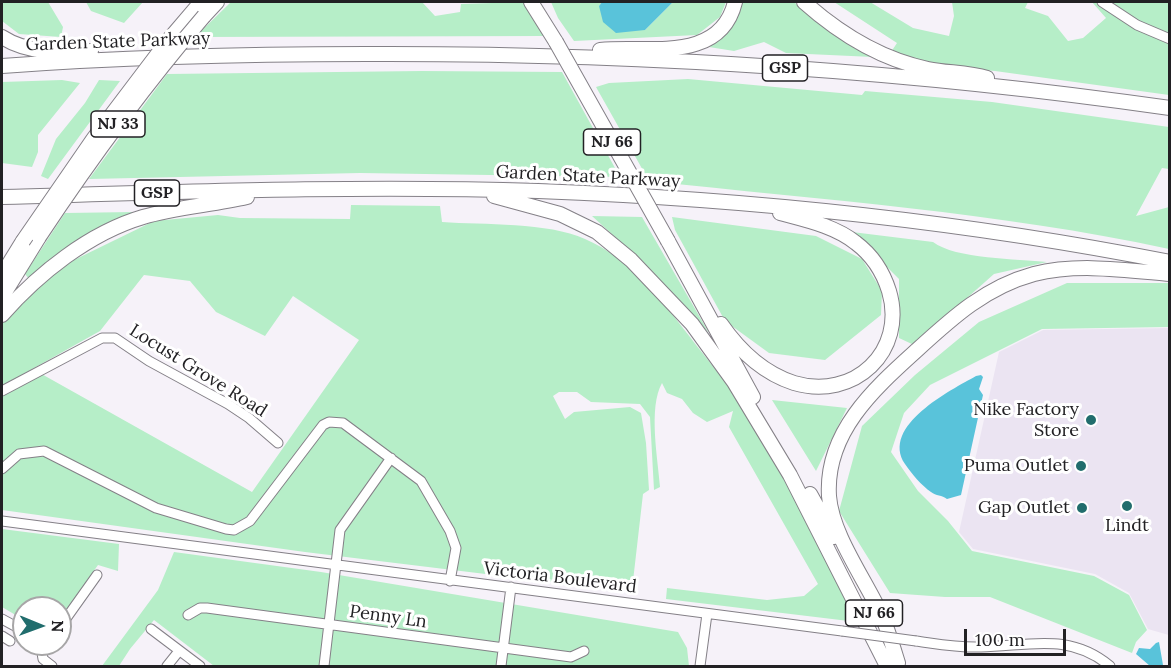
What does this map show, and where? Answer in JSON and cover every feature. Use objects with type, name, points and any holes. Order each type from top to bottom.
[{"type":"highway","name":"NJ 33","points":[[4,270],[89,144],[166,43],[187,10],[202,9],[217,2]]},
{"type":"highway","name":"NJ 66","points":[[531,2],[539,8],[556,49],[668,241],[774,435],[797,471],[848,563],[895,665]]},
{"type":"highway","points":[[556,49],[669,48],[696,44],[712,37],[720,29],[728,19],[735,2]]},
{"type":"highway","points":[[804,2],[840,31],[894,60],[926,68],[978,75],[1014,88]]},
{"type":"highway","name":"NJ 33","points":[[2,297],[82,173],[202,9]]},
{"type":"highway","points":[[2,38],[19,46],[45,51],[100,51],[174,57]]},
{"type":"highway","name":"Garden State Parkway","points":[[2,66],[174,57],[556,49],[1014,88],[1170,108]]},
{"type":"highway","points":[[469,189],[533,205],[572,219],[597,232],[620,250],[666,296],[713,353],[745,400],[790,476]]},
{"type":"highway","name":"Garden State Parkway","points":[[2,197],[469,189],[598,194],[752,204],[977,229],[1170,262]]},
{"type":"highway","points":[[2,315],[51,268],[80,248],[124,224],[151,215],[274,191]]},
{"type":"highway","points":[[2,201],[39,196]]},
{"type":"highway","points":[[701,300],[750,357],[780,377],[800,384],[830,386],[854,378],[874,363],[885,349],[892,324],[892,306],[885,280],[870,256],[856,243],[832,230],[752,204]]},
{"type":"highway","points":[[895,665],[883,618],[838,531],[831,505],[829,486],[834,457],[841,438],[857,410],[883,381],[957,314],[984,295],[1004,285],[1037,274],[1070,269],[1170,274]]},
{"type":"highway","name":"NJ 66","points":[[774,435],[790,476],[895,665]]},
{"type":"street","points":[[1102,2],[1137,25],[1170,39]]},
{"type":"street","name":"Locust Grove Road","points":[[2,391],[102,338],[115,338],[148,361],[228,404],[249,418],[278,443]]},
{"type":"street","points":[[2,469],[19,454],[44,451],[156,508],[234,530],[250,521],[323,425],[329,422],[343,423],[421,481],[450,531],[456,548],[450,581]]},
{"type":"street","points":[[324,666],[340,530],[391,458]]},
{"type":"street","name":"Victoria Boulevard","points":[[2,520],[450,581],[512,587],[972,648],[1054,643],[1084,650],[1110,666]]},
{"type":"street","points":[[72,610],[97,575]]},
{"type":"street","points":[[501,666],[512,587]]},
{"type":"street","name":"Penny Ln","points":[[188,615],[200,608],[207,608],[571,657],[584,651]]},
{"type":"street","points":[[700,666],[707,614]]},
{"type":"street","points":[[151,629],[200,666]]},
{"type":"street","points":[[167,666],[179,651]]},
{"type":"shaded area","points":[[1169,328],[1169,635],[1148,629],[1129,593],[1095,574],[973,549],[959,532],[999,352],[1043,330]]},
{"type":"green space","points":[[2,2],[48,2],[63,27],[61,37],[19,34],[2,21]]},
{"type":"green space","points":[[86,2],[143,2],[124,23],[91,11]]},
{"type":"green space","points":[[231,2],[422,2],[435,16],[460,12],[461,4],[523,2],[544,36],[195,37]]},
{"type":"green space","points":[[551,2],[602,2],[599,6],[645,30],[673,2],[726,2],[720,17],[697,35],[574,41],[558,18]]},
{"type":"green space","points":[[739,2],[794,2],[825,28],[873,57],[786,53],[764,42],[734,51],[709,47],[729,29]]},
{"type":"green space","points":[[834,2],[870,2],[913,28],[949,36],[954,16],[952,2],[1028,2],[1025,8],[1048,16],[1068,41],[1083,38],[1106,18],[1092,2],[1169,2],[1169,95],[995,71],[885,61],[897,43]]},
{"type":"green space","points":[[562,72],[620,177],[360,173],[89,179],[167,74]]},
{"type":"green space","points":[[688,79],[862,95],[865,91],[992,102],[1169,127],[1169,169],[1162,168],[1136,216],[1169,207],[1169,249],[1105,236],[975,216],[649,181],[596,87],[609,83]]},
{"type":"green space","points":[[62,80],[80,83],[38,135],[38,152],[32,167],[2,163],[2,82]]},
{"type":"green space","points":[[99,80],[120,81],[48,179],[41,176],[56,139],[85,103]]},
{"type":"green space","points":[[351,205],[440,206],[442,222],[515,225],[553,230],[585,239],[617,257],[644,281],[679,322],[727,385],[756,428],[787,482],[857,622],[666,599],[667,588],[767,600],[804,596],[818,584],[729,427],[733,411],[707,422],[693,413],[682,399],[667,393],[662,383],[658,393],[655,420],[660,487],[654,490],[650,417],[640,404],[591,402],[577,392],[559,392],[553,396],[565,419],[574,412],[630,407],[641,413],[646,443],[649,490],[643,494],[633,581],[625,591],[305,552],[2,510],[2,392],[38,372],[252,492],[359,340],[293,296],[265,336],[216,312],[190,281],[144,275],[100,331],[2,386],[2,322],[31,291],[74,260],[154,221],[218,215],[240,218],[350,219]]},
{"type":"green space","points":[[134,212],[86,235],[29,279],[25,274],[65,213]]},
{"type":"green space","points":[[592,216],[642,217],[709,333],[650,269]]},
{"type":"green space","points":[[672,217],[816,236],[862,259],[882,291],[881,315],[825,360],[769,353],[725,321],[675,230]]},
{"type":"green space","points":[[852,232],[933,242],[943,248],[971,255],[1047,262],[994,274],[914,345],[899,338],[899,279]]},
{"type":"green space","points":[[1067,283],[1169,283],[1169,327],[1042,329],[930,385],[904,413],[891,452],[918,491],[948,521],[972,551],[1094,576],[1129,595],[1147,630],[1136,642],[1132,653],[990,597],[890,593],[839,511],[862,426],[915,375],[979,322]]},
{"type":"green space","points":[[772,400],[847,408],[816,471]]},
{"type":"green space","points":[[2,529],[119,544],[118,571],[98,565],[72,602],[72,596],[12,596],[12,613],[2,607]]},
{"type":"green space","points":[[174,552],[321,572],[678,632],[687,648],[689,666],[214,666],[154,620],[119,666],[102,666],[158,590]]},
{"type":"water","points":[[602,2],[673,2],[645,30],[616,33],[603,22],[599,6]]},
{"type":"water","points":[[981,375],[983,377],[979,389],[983,395],[961,495],[947,499],[933,493],[907,468],[900,450],[902,436],[910,423],[936,400]]},
{"type":"water","points":[[1159,642],[1162,666],[1150,666],[1136,654],[1139,648],[1150,649]]},
{"type":"place","name":"Nike Factory Store","points":[[1091,420]]},
{"type":"place","name":"Puma Outlet","points":[[1081,466]]},
{"type":"place","name":"Lindt","points":[[1127,506]]},
{"type":"place","name":"Gap Outlet","points":[[1082,508]]}]
